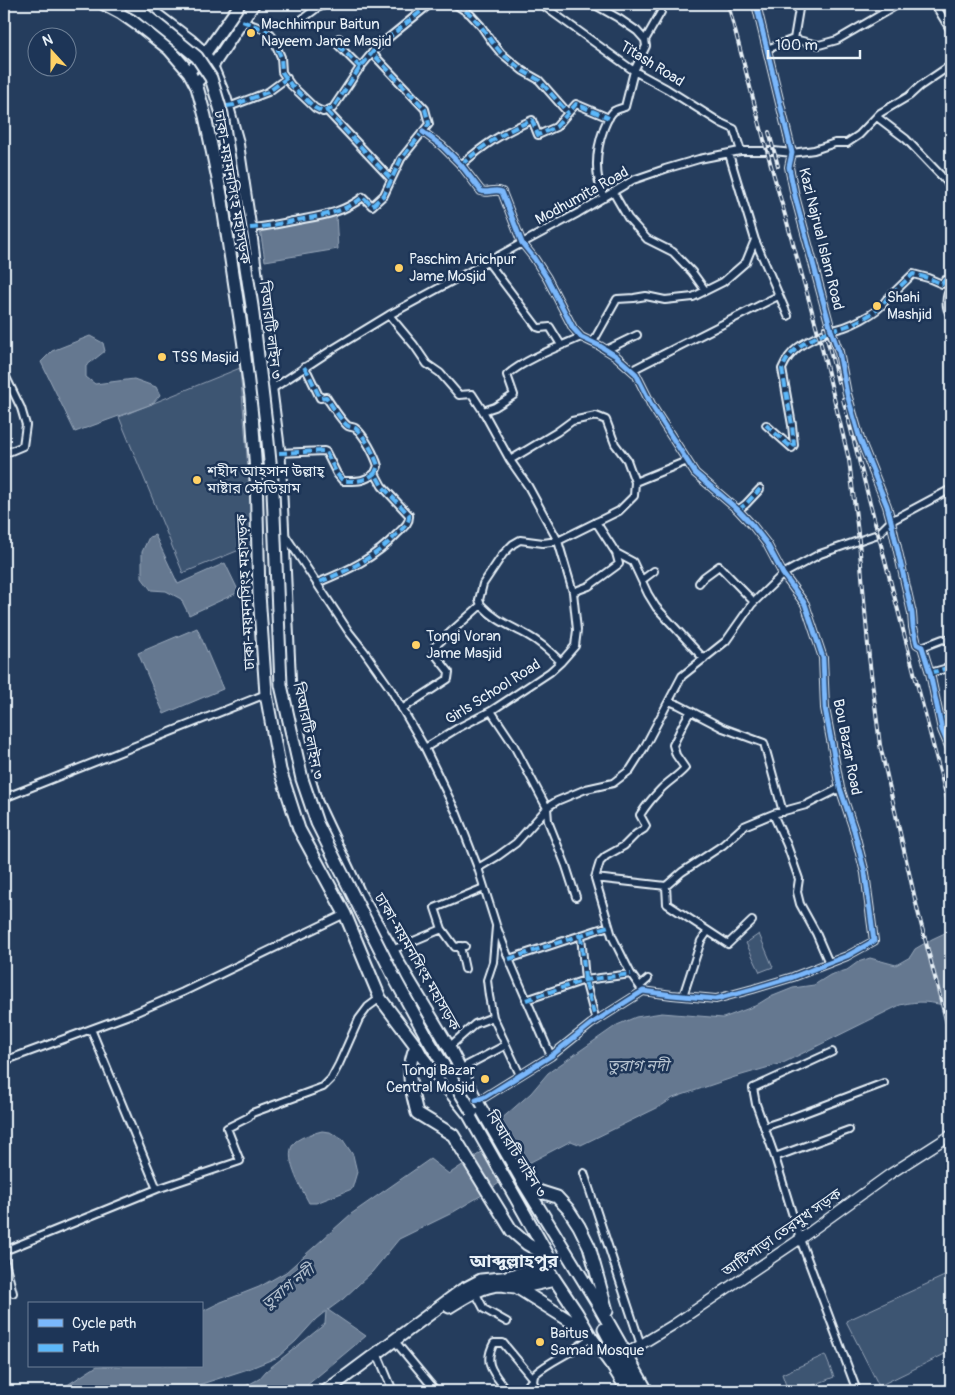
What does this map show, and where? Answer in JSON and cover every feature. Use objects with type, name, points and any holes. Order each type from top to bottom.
[{"type":"highway","name":"ঢাকা-ময়মনসিংহ মহাসড়ক","points":[[104,4],[122,13],[169,49],[189,72],[195,84],[205,116],[221,194],[251,397],[260,516],[259,594],[266,694],[280,770],[299,829],[345,914],[380,998],[517,1184]]},
{"type":"highway","name":"বিআরটি লাইন ৩","points":[[128,4],[139,10],[197,57],[211,78],[222,114],[252,306],[268,432],[276,528],[281,685],[302,779],[317,823],[396,982],[429,1041],[560,1253],[637,1391]]},
{"type":"highway","name":"ঢাকা-ময়মনসিংহ মহাসড়ক","points":[[142,4],[205,54],[227,106],[237,141],[272,389],[279,454],[281,484],[276,528],[290,690],[306,769],[316,802],[359,893],[449,1048],[479,1104],[517,1184]]},
{"type":"highway","points":[[416,1046],[410,1059],[410,1086],[417,1113],[453,1135],[512,1231],[527,1244],[550,1257]]},
{"type":"highway","points":[[517,1184],[550,1257],[552,1275],[628,1391]]},
{"type":"highway","points":[[517,1184],[596,1301],[647,1391]]},
{"type":"highway","points":[[517,1184],[557,1197],[568,1209],[589,1246],[613,1330]]},
{"type":"highway","points":[[506,1277],[525,1272],[550,1257]]},
{"type":"highway","points":[[326,1391],[462,1290],[481,1280],[552,1275]]},
{"type":"highway","points":[[394,1340],[475,1292],[500,1285],[516,1287],[536,1284],[552,1275]]},
{"type":"highway","points":[[516,1287],[589,1334]]},
{"type":"main road","points":[[189,72],[205,54],[240,4]]},
{"type":"main road","points":[[195,84],[212,67],[254,4]]},
{"type":"main road","name":"আটিপাড়া তেরমুখ সড়ক","points":[[627,1353],[673,1325],[800,1239],[890,1174],[951,1135]]},
{"type":"street","points":[[297,23],[317,8],[327,4]]},
{"type":"street","points":[[242,21],[271,34],[281,57],[282,72],[291,85],[315,108],[323,112],[333,108],[376,48],[430,4]]},
{"type":"street","points":[[455,4],[470,14],[501,52],[523,72],[539,80],[568,113]]},
{"type":"street","name":"Titash Road","points":[[541,4],[634,72],[652,80],[734,129],[742,151]]},
{"type":"street","points":[[593,4],[637,31],[645,40],[646,46],[634,72],[625,107],[614,111],[598,144],[596,173],[604,198]]},
{"type":"street","name":"Kazi Najrual Islam Road","points":[[756,4],[792,153],[789,167],[795,196],[831,330],[839,352],[847,394],[860,439],[891,521],[912,614],[912,627],[917,644],[922,647],[930,672],[942,730],[951,749]]},
{"type":"street","points":[[794,39],[799,9],[798,4]]},
{"type":"street","points":[[767,49],[794,39],[819,45],[837,40],[900,4]]},
{"type":"street","points":[[945,4],[935,6],[951,31]]},
{"type":"street","points":[[645,40],[661,12]]},
{"type":"street","points":[[339,38],[334,41],[361,68]]},
{"type":"street","points":[[250,228],[264,227],[337,212],[349,207],[363,197],[372,206],[384,196],[401,159],[429,124],[425,109],[373,54]]},
{"type":"street","name":"Modhumita Road","points":[[272,389],[389,315],[604,198],[633,180],[699,159],[742,151],[792,153],[814,150],[835,143],[847,143],[859,135],[880,113],[908,96],[951,65]]},
{"type":"street","points":[[227,106],[268,92],[287,78]]},
{"type":"street","points":[[461,164],[481,147],[507,131],[532,120],[538,135],[556,127],[576,104],[609,118]]},
{"type":"street","points":[[327,111],[391,179]]},
{"type":"street","points":[[877,117],[906,140],[951,186]]},
{"type":"street","points":[[423,132],[442,146],[461,164],[481,191],[496,190],[502,192],[522,243],[547,278],[573,328],[581,337],[561,345],[507,375],[514,395],[495,407],[483,411]]},
{"type":"street","points":[[729,154],[755,240],[788,316]]},
{"type":"street","points":[[613,192],[628,218],[648,239],[673,252],[692,272],[705,290]]},
{"type":"street","points":[[593,342],[617,299],[646,296],[665,300],[693,296],[723,282],[746,262],[755,240]]},
{"type":"street","points":[[488,262],[537,327],[550,327],[561,345]]},
{"type":"street","points":[[766,425],[792,448],[794,444],[792,426],[782,369],[796,347],[875,312],[913,274],[942,284],[945,280],[951,282]]},
{"type":"street","points":[[951,287],[946,300],[951,316]]},
{"type":"street","points":[[632,370],[778,296]]},
{"type":"street","name":"Girls School Road","points":[[389,315],[414,344],[427,364],[440,373],[459,395],[472,394],[510,460],[533,494],[558,541],[572,592],[577,630],[575,646],[550,672],[491,711],[425,748]]},
{"type":"street","points":[[606,350],[637,335]]},
{"type":"street","name":"Bou Bazar Road","points":[[581,337],[616,356],[632,370],[639,379],[652,406],[695,473],[738,510],[753,526],[767,544],[783,574],[805,604],[824,658],[825,708],[840,788],[854,830],[865,873],[874,941],[847,956],[829,963]]},
{"type":"street","points":[[279,454],[324,451],[327,453],[342,482],[368,479],[375,473],[378,466],[357,429],[348,426],[326,397],[320,398],[304,367]]},
{"type":"street","points":[[4,373],[21,408],[26,425],[22,446],[4,454]]},
{"type":"street","points":[[510,460],[572,421],[596,416],[606,420],[615,444],[627,460],[635,482],[634,496],[619,511],[558,541],[543,543],[520,540],[513,544],[503,554],[483,584],[479,600],[481,605],[507,626],[538,642],[561,662]]},
{"type":"street","points":[[635,482],[687,461]]},
{"type":"street","points":[[317,583],[338,575],[371,557],[390,542],[406,525],[409,515],[382,486],[375,473]]},
{"type":"street","points":[[738,510],[760,489]]},
{"type":"street","points":[[478,868],[516,843],[547,808],[557,801],[586,789],[613,783],[630,770],[644,748],[682,676],[726,641],[754,602],[783,574],[820,554],[878,534],[891,521],[951,489]]},
{"type":"street","points":[[572,592],[589,586],[618,564],[616,553],[596,522]]},
{"type":"street","points":[[276,528],[390,688],[425,748],[457,814],[478,868],[509,959],[551,1056]]},
{"type":"street","points":[[616,553],[633,562],[656,607],[704,659]]},
{"type":"street","points":[[699,583],[719,566],[754,602]]},
{"type":"street","points":[[642,580],[654,571]]},
{"type":"street","points":[[402,710],[448,679],[449,672],[434,653],[435,646],[481,605]]},
{"type":"street","points":[[922,647],[939,639],[951,639]]},
{"type":"street","points":[[930,672],[951,667]]},
{"type":"street","points":[[4,798],[266,694]]},
{"type":"street","points":[[669,701],[723,728],[764,743],[783,812]]},
{"type":"street","points":[[491,711],[513,744],[547,808],[548,821],[576,897]]},
{"type":"street","points":[[691,712],[684,721],[673,745],[676,755],[685,768],[660,790],[640,815],[646,826],[644,829],[624,846],[606,856],[600,862],[595,878],[612,936],[631,974],[642,989],[683,996],[716,998],[793,977],[829,963],[816,933],[800,904],[797,892],[799,879],[773,814]]},
{"type":"street","points":[[940,719],[951,716]]},
{"type":"street","points":[[595,878],[666,886],[682,872],[723,845],[744,826],[773,814],[806,805],[840,788]]},
{"type":"street","points":[[666,886],[667,904],[728,944],[752,921]]},
{"type":"street","points":[[465,969],[463,946],[455,947],[442,929],[435,908],[484,888]]},
{"type":"street","points":[[4,1061],[132,1014],[183,992],[345,914]]},
{"type":"street","points":[[496,925],[493,962],[488,980],[489,996],[493,1017],[520,1075]]},
{"type":"street","points":[[509,959],[610,926]]},
{"type":"street","points":[[392,950],[442,929]]},
{"type":"street","points":[[683,996],[701,941],[708,931]]},
{"type":"street","points":[[581,935],[585,980],[596,1021]]},
{"type":"street","points":[[526,1000],[585,980],[631,974]]},
{"type":"street","points":[[479,1104],[485,1097],[551,1056],[596,1021],[642,989],[648,979]]},
{"type":"street","points":[[4,1251],[157,1189],[240,1161],[226,1128],[249,1117],[252,1113],[323,1086],[331,1079],[340,1064],[359,1019],[368,1007],[380,998]]},
{"type":"street","points":[[449,1048],[474,1024],[493,1017]]},
{"type":"street","points":[[91,1029],[157,1189]]},
{"type":"street","points":[[460,1069],[506,1045]]},
{"type":"street","points":[[832,1052],[753,1088],[756,1104],[775,1157],[800,1239],[857,1391]]},
{"type":"street","points":[[764,1127],[884,1083]]},
{"type":"street","points":[[775,1157],[849,1130]]},
{"type":"street","points":[[584,1173],[641,1345]]},
{"type":"street","points":[[4,1258],[13,1293]]},
{"type":"street","points":[[475,1292],[484,1309],[507,1322]]},
{"type":"street","points":[[523,1391],[538,1371],[581,1346],[589,1334]]},
{"type":"street","points":[[394,1340],[436,1391]]},
{"type":"street","points":[[508,1391],[489,1365],[489,1352],[494,1343],[503,1343],[533,1379],[538,1391]]},
{"type":"street","points":[[377,1354],[393,1391]]},
{"type":"shaded area","name":"শহীদ আহসান উল্লাহ্‌ মাষ্টার স্টেডিয়াম","points":[[240,368],[254,544],[183,573],[119,417]]},
{"type":"shaded area","points":[[759,934],[773,967],[760,972],[746,943]]},
{"type":"shaded area","points":[[951,1273],[951,1351],[879,1386],[846,1321]]},
{"type":"shaded area","points":[[825,1355],[834,1377],[799,1391],[788,1391],[782,1374]]},
{"type":"water","points":[[336,215],[338,249],[265,261],[260,229]]},
{"type":"water","points":[[90,336],[103,343],[105,351],[86,366],[86,377],[95,384],[134,379],[156,387],[160,395],[152,404],[75,432],[41,362],[52,351]]},
{"type":"water","points":[[155,535],[178,584],[225,563],[239,592],[189,615],[181,599],[166,591],[151,590],[142,578],[142,552],[149,537]]},
{"type":"water","points":[[197,628],[223,689],[164,714],[138,653]]},
{"type":"water","name":"তুরাগ নদী","points":[[951,932],[951,1007],[926,1002],[900,1005],[783,1063],[673,1098],[661,1106],[581,1145],[571,1141],[525,1165],[482,1195],[450,1214],[399,1239],[372,1272],[328,1310],[366,1336],[300,1391],[236,1391],[259,1379],[266,1371],[325,1324],[326,1311],[278,1357],[251,1368],[180,1391],[58,1391],[94,1368],[202,1368],[202,1312],[259,1287],[286,1272],[351,1214],[430,1159],[449,1174],[504,1137],[499,1121],[531,1093],[548,1073],[617,1025],[636,1017],[662,1013],[723,1018],[755,1006],[768,998],[793,988],[814,985],[830,975],[847,970],[858,962],[870,958],[896,965],[910,957],[915,949],[932,939]]},
{"type":"water","points":[[322,1131],[330,1132],[343,1140],[353,1155],[357,1172],[352,1189],[316,1203],[309,1203],[294,1172],[290,1154],[296,1141]]},
{"type":"railway","points":[[728,4],[819,336],[849,460],[880,745],[918,912],[951,1039]]},
{"type":"railway","points":[[769,132],[778,166]]},
{"type":"railway","points":[[824,327],[838,382]]},
{"type":"railway","points":[[843,399],[951,814]]},
{"type":"marked path","points":[[242,21],[271,34],[281,57],[282,72],[291,85],[315,108],[323,112],[333,108],[359,69],[376,48],[430,4]]},
{"type":"marked path","points":[[455,4],[470,14],[501,53],[523,71],[539,80],[568,113]]},
{"type":"marked path","points":[[339,38],[334,41],[361,68]]},
{"type":"marked path","points":[[250,228],[312,218],[338,211],[363,197],[372,206],[384,195],[401,159],[429,124],[425,109],[373,54]]},
{"type":"marked path","points":[[227,106],[268,92],[287,78]]},
{"type":"marked path","points":[[461,165],[494,140],[532,120],[538,135],[556,127],[576,104],[609,118]]},
{"type":"marked path","points":[[327,111],[391,179]]},
{"type":"marked path","points":[[766,425],[792,448],[794,445],[792,425],[782,369],[796,349],[831,330],[862,320],[877,310],[913,274],[942,284],[945,280],[951,282]]},
{"type":"marked path","points":[[304,367],[320,398],[326,397],[345,424],[355,428],[365,440],[378,466],[375,473]]},
{"type":"marked path","points":[[279,453],[324,451],[343,481],[356,481],[375,473],[382,486],[409,515],[406,525],[370,557],[350,569],[317,583]]},
{"type":"marked path","points":[[738,510],[760,489]]},
{"type":"marked path","points":[[930,673],[951,667]]},
{"type":"marked path","points":[[940,719],[951,716]]},
{"type":"marked path","points":[[509,959],[609,926]]},
{"type":"marked path","points":[[581,935],[585,980],[596,1021]]},
{"type":"marked path","points":[[526,1000],[585,980],[631,974]]},
{"type":"cycle path","points":[[756,4],[792,153],[789,167],[795,196],[831,330],[839,352],[847,394],[860,439],[887,506],[912,613],[917,644],[922,647],[930,673],[942,730],[951,751]]},
{"type":"cycle path","points":[[423,132],[442,146],[461,165],[481,191],[502,192],[522,243],[547,278],[573,328],[581,337],[616,356],[636,374],[652,406],[695,473],[738,510],[753,526],[767,544],[783,574],[805,604],[823,658],[825,708],[840,788],[854,830],[865,873],[874,941],[847,956],[793,977],[716,999],[643,991],[591,1024],[551,1056],[485,1097],[476,1100]]},
{"type":"place","name":"Machhimpur Baitun Nayeem Jame Masjid","points":[[251,33]]},
{"type":"place","name":"Paschim Arichpur Jame Mosjid","points":[[399,268]]},
{"type":"place","name":"Shahi Mashjid","points":[[877,306]]},
{"type":"place","name":"TSS Masjid","points":[[162,357]]},
{"type":"place","name":"শহীদ আহসান উল্লাহ্‌ মাষ্টার স্টেডিয়াম","points":[[197,480]]},
{"type":"place","name":"Tongi Voran Jame Masjid","points":[[416,645]]},
{"type":"place","name":"Tongi Bazar Central Mosjid","points":[[485,1079]]},
{"type":"place","name":"Baitus Samad Mosque","points":[[540,1342]]},
{"type":"district","name":"আব্দুল্লাহপুর","points":[[514,1261]]}]
